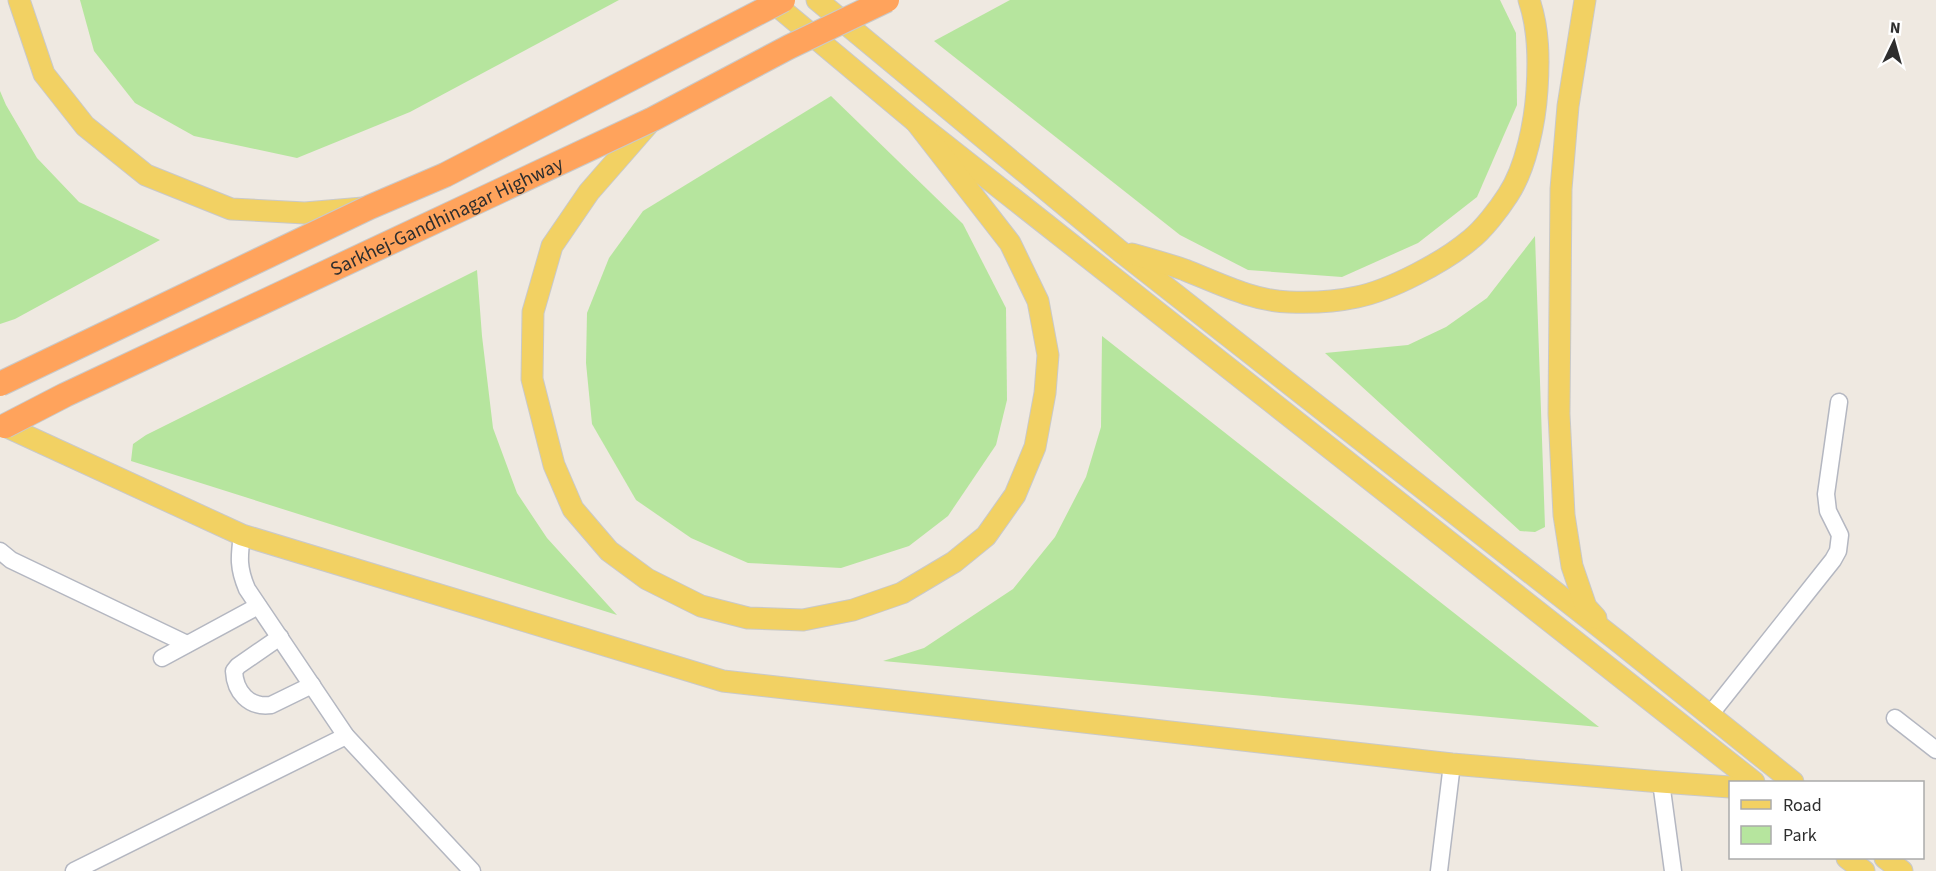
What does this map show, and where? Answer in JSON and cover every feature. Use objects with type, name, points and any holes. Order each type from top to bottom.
[{"type":"highway","name":"Sarkhej-Gandhinagar Highway","points":[[0,384],[370,207],[445,175],[783,0]]},
{"type":"highway","name":"Sarkhej-Gandhinagar Highway","points":[[5,426],[65,395],[653,119],[789,47],[887,0]]},
{"type":"main road","points":[[19,0],[44,74],[86,126],[146,175],[231,209],[305,213],[370,207]]},
{"type":"main road","points":[[770,0],[916,122],[1751,781]]},
{"type":"main road","points":[[817,0],[1120,251],[1620,643],[1790,781]]},
{"type":"main road","points":[[1120,251],[1182,269],[1219,285],[1254,296],[1285,302],[1321,302],[1358,297],[1395,283],[1434,264],[1472,240],[1510,193],[1528,150],[1536,106],[1539,63],[1535,17],[1529,0]]},
{"type":"main road","points":[[1585,0],[1568,106],[1561,189],[1559,414],[1564,515],[1572,566],[1587,607],[1620,643]]},
{"type":"main road","points":[[653,119],[589,192],[552,246],[533,312],[532,379],[554,465],[573,509],[609,551],[647,579],[700,606],[748,618],[803,620],[853,610],[902,593],[954,562],[986,536],[1015,495],[1035,447],[1045,393],[1048,355],[1038,301],[1011,243],[916,122]]},
{"type":"main road","points":[[5,426],[242,535],[723,681],[1452,764],[1729,787]]},
{"type":"main road","points":[[1848,859],[1864,871]]},
{"type":"main road","points":[[1886,859],[1902,871]]},
{"type":"street","points":[[1709,716],[1838,551],[1840,535],[1828,511],[1826,494],[1839,402]]},
{"type":"street","points":[[242,535],[239,561],[241,575],[258,606],[346,736],[472,871]]},
{"type":"street","points":[[0,551],[11,560],[187,644]]},
{"type":"street","points":[[162,658],[258,606]]},
{"type":"street","points":[[280,637],[238,666],[234,671],[237,687],[247,701],[264,706],[312,686]]},
{"type":"street","points":[[1894,718],[1936,750]]},
{"type":"street","points":[[74,871],[346,736]]},
{"type":"street","points":[[1439,871],[1452,764]]},
{"type":"street","points":[[1660,782],[1673,871]]},
{"type":"green space","points":[[80,0],[619,0],[410,112],[297,158],[194,136],[135,103],[94,51]]},
{"type":"green space","points":[[1010,0],[1500,0],[1516,33],[1517,105],[1477,197],[1418,243],[1342,277],[1248,270],[1180,235],[934,41]]},
{"type":"green space","points":[[0,91],[37,158],[79,202],[160,240],[15,319],[0,324]]},
{"type":"green space","points":[[831,96],[963,224],[1006,308],[1007,400],[996,445],[948,516],[909,546],[841,568],[748,563],[691,538],[636,500],[592,424],[586,363],[587,313],[609,258],[643,211]]},
{"type":"green space","points":[[1535,236],[1545,527],[1535,532],[1520,531],[1325,353],[1408,345],[1446,327],[1487,298]]},
{"type":"green space","points":[[477,270],[493,428],[517,493],[547,538],[617,615],[131,461],[133,444],[146,435]]},
{"type":"green space","points":[[1102,336],[1599,727],[883,661],[924,648],[1013,589],[1055,537],[1086,477],[1101,427]]}]
